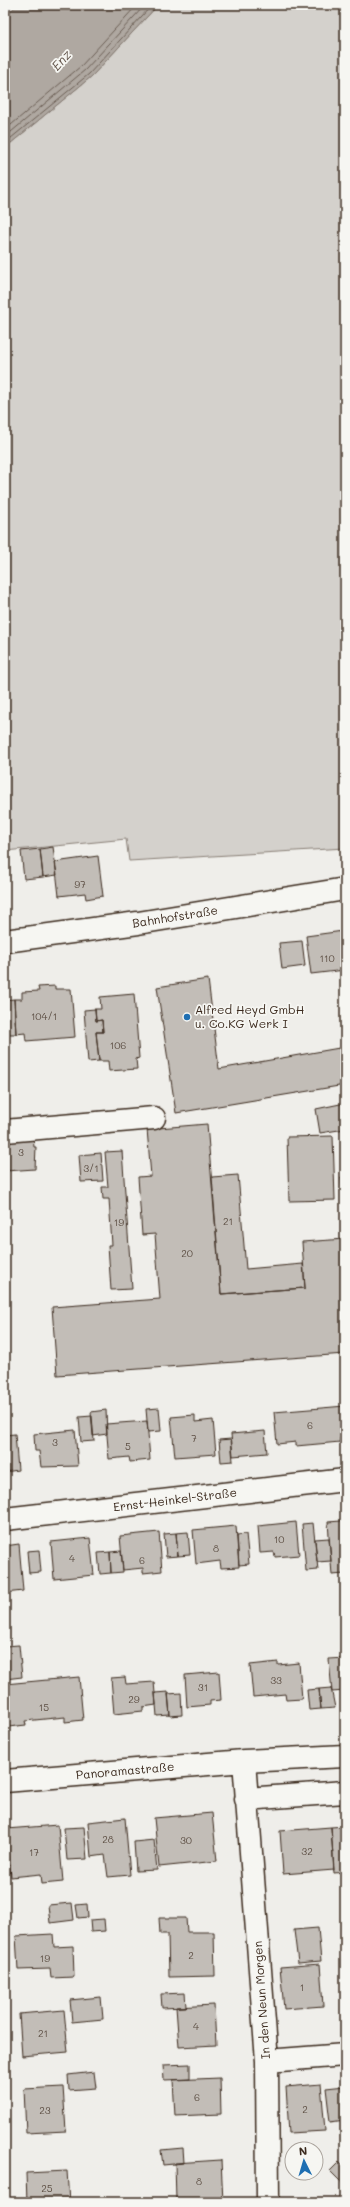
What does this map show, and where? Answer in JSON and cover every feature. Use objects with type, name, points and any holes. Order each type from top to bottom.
[{"type":"street","name":"Bahnhofstraße","points":[[5,941],[138,923],[345,889]]},
{"type":"street","points":[[5,1131],[154,1118]]},
{"type":"street","name":"Ernst-Heinkel-Straße","points":[[5,1520],[345,1480]]},
{"type":"street","name":"Panoramastraße","points":[[5,1782],[244,1761],[345,1756]]},
{"type":"street","points":[[244,1761],[246,1799],[345,1792]]},
{"type":"street","name":"In den Neun Morgen","points":[[246,1799],[267,2061],[268,2202]]},
{"type":"street","points":[[267,2061],[345,2055]]},
{"type":"shaded area","points":[[158,5],[345,5],[345,848],[129,861],[126,839],[5,851],[5,148],[92,76]]},
{"type":"water","name":"Enz","points":[[17,5],[158,5],[92,76],[5,148],[5,16]]},
{"type":"building","points":[[53,847],[57,875],[43,877],[40,849]]},
{"type":"building","points":[[40,849],[43,877],[24,879],[21,851]]},
{"type":"building","points":[[98,856],[103,896],[86,899],[85,893],[59,896],[55,862]]},
{"type":"building","points":[[343,931],[345,970],[311,974],[306,936]]},
{"type":"building","points":[[302,941],[305,966],[282,969],[279,943]]},
{"type":"building","name":"Alfred Heyd GmbH u. Co.KG Werk I","points":[[208,979],[219,1069],[345,1047],[345,1085],[176,1113],[157,987]]},
{"type":"building","points":[[55,986],[55,989],[71,989],[75,1037],[26,1041],[25,1033],[16,1034],[14,999],[22,999],[22,992],[39,991],[38,987]]},
{"type":"building","points":[[134,994],[139,1058],[136,1059],[137,1069],[109,1071],[108,1061],[99,1061],[96,1032],[103,1032],[102,1020],[96,1021],[95,1009],[101,1009],[100,997]]},
{"type":"building","points":[[14,999],[16,1034],[6,1034],[7,1043],[5,1043],[5,1000]]},
{"type":"building","points":[[95,1009],[96,1021],[102,1020],[103,1032],[96,1032],[99,1061],[88,1062],[84,1010]]},
{"type":"building","points":[[345,1103],[345,1129],[320,1133],[316,1109]]},
{"type":"building","points":[[207,1124],[221,1294],[305,1288],[302,1242],[345,1239],[345,1354],[57,1375],[52,1307],[160,1299],[155,1234],[142,1235],[138,1177],[151,1176],[147,1129]]},
{"type":"building","points":[[333,1136],[335,1200],[289,1201],[287,1137]]},
{"type":"building","points":[[33,1137],[34,1147],[36,1147],[35,1169],[5,1171],[5,1139]]},
{"type":"building","points":[[122,1151],[132,1289],[111,1290],[108,1245],[112,1245],[109,1199],[103,1199],[102,1187],[108,1187],[105,1152]]},
{"type":"building","points":[[101,1153],[103,1181],[81,1182],[79,1155]]},
{"type":"building","points":[[238,1175],[246,1269],[303,1264],[305,1288],[221,1294],[212,1177]]},
{"type":"building","points":[[341,1177],[345,1177],[345,1204],[344,1204]]},
{"type":"building","points":[[345,1406],[345,1438],[340,1438],[340,1442],[296,1446],[296,1442],[277,1444],[274,1412]]},
{"type":"building","points":[[159,1408],[161,1431],[148,1432],[146,1409]]},
{"type":"building","points":[[106,1410],[107,1434],[93,1436],[91,1412]]},
{"type":"building","points":[[195,1415],[195,1422],[213,1420],[216,1454],[175,1457],[171,1417]]},
{"type":"building","points":[[92,1416],[94,1441],[81,1442],[79,1417]]},
{"type":"building","points":[[147,1421],[150,1460],[130,1462],[129,1457],[109,1459],[106,1424]]},
{"type":"building","points":[[75,1430],[78,1466],[41,1467],[39,1451],[35,1451],[34,1434]]},
{"type":"building","points":[[265,1431],[267,1453],[233,1456],[231,1434]]},
{"type":"building","points":[[15,1434],[18,1470],[5,1472],[5,1435]]},
{"type":"building","points":[[231,1439],[233,1461],[221,1462],[219,1440]]},
{"type":"building","points":[[345,1518],[345,1574],[332,1575],[328,1522],[341,1521],[341,1519]]},
{"type":"building","points":[[296,1522],[299,1555],[275,1557],[274,1552],[260,1553],[258,1526]]},
{"type":"building","points":[[313,1523],[318,1570],[306,1571],[302,1524]]},
{"type":"building","points":[[236,1526],[239,1567],[221,1568],[220,1561],[196,1564],[193,1530]]},
{"type":"building","points":[[159,1532],[162,1571],[143,1573],[143,1568],[123,1570],[120,1536]]},
{"type":"building","points":[[188,1532],[190,1555],[178,1556],[176,1533]]},
{"type":"building","points":[[176,1533],[178,1556],[166,1557],[164,1534]]},
{"type":"building","points":[[246,1534],[249,1564],[239,1565],[237,1535]]},
{"type":"building","points":[[90,1538],[94,1575],[54,1579],[51,1542]]},
{"type":"building","points":[[329,1538],[331,1561],[317,1562],[315,1539]]},
{"type":"building","points":[[19,1544],[23,1591],[5,1593],[5,1546]]},
{"type":"building","points":[[39,1550],[41,1572],[29,1573],[27,1551]]},
{"type":"building","points":[[121,1551],[123,1572],[111,1573],[110,1552]]},
{"type":"building","points":[[110,1552],[111,1573],[100,1574],[98,1553]]},
{"type":"building","points":[[19,1645],[22,1677],[5,1679],[5,1646]]},
{"type":"building","points":[[345,1658],[345,1691],[332,1692],[329,1659]]},
{"type":"building","points":[[278,1662],[278,1665],[299,1663],[302,1699],[286,1700],[285,1694],[253,1697],[250,1665]]},
{"type":"building","points":[[219,1672],[221,1700],[210,1701],[210,1705],[187,1707],[185,1675]]},
{"type":"building","points":[[79,1677],[83,1720],[65,1722],[65,1717],[25,1721],[26,1725],[8,1727],[5,1684]]},
{"type":"building","points":[[125,1677],[126,1684],[154,1682],[156,1705],[143,1707],[143,1711],[114,1714],[111,1678]]},
{"type":"building","points":[[331,1688],[335,1708],[321,1709],[319,1689]]},
{"type":"building","points":[[319,1689],[321,1709],[309,1710],[307,1690]]},
{"type":"building","points":[[168,1692],[170,1715],[157,1716],[155,1693]]},
{"type":"building","points":[[181,1693],[182,1715],[170,1716],[168,1694]]},
{"type":"building","points":[[212,1813],[217,1861],[159,1867],[154,1818]]},
{"type":"building","points":[[125,1818],[130,1875],[108,1877],[105,1855],[91,1857],[88,1822]]},
{"type":"building","points":[[58,1825],[63,1882],[42,1884],[41,1874],[11,1877],[6,1829]]},
{"type":"building","points":[[345,1826],[345,1872],[334,1873],[331,1827]]},
{"type":"building","points":[[84,1827],[87,1859],[67,1860],[64,1828]]},
{"type":"building","points":[[331,1827],[334,1870],[283,1874],[280,1831]]},
{"type":"building","points":[[154,1840],[157,1870],[136,1871],[134,1842]]},
{"type":"building","points":[[72,1903],[74,1920],[50,1923],[48,1905]]},
{"type":"building","points":[[87,1904],[88,1917],[78,1918],[76,1905]]},
{"type":"building","points":[[159,1918],[186,1918],[187,1932],[214,1932],[215,1976],[169,1977],[168,1934],[160,1934]]},
{"type":"building","points":[[104,1919],[105,1931],[91,1932],[90,1920]]},
{"type":"building","points":[[318,1928],[321,1961],[298,1963],[294,1930]]},
{"type":"building","points":[[53,1934],[54,1947],[73,1946],[74,1977],[51,1978],[50,1969],[18,1970],[16,1936]]},
{"type":"building","points":[[320,1964],[323,2006],[284,2009],[280,1967]]},
{"type":"building","points":[[185,1993],[186,2007],[162,2008],[161,1994]]},
{"type":"building","points":[[101,1997],[103,2019],[72,2022],[70,2000]]},
{"type":"building","points":[[214,2005],[216,2045],[179,2047],[176,2007]]},
{"type":"building","points":[[64,2010],[68,2052],[22,2056],[19,2014]]},
{"type":"building","points":[[190,2064],[190,2079],[164,2080],[163,2065]]},
{"type":"building","points":[[94,2072],[96,2088],[69,2090],[68,2075]]},
{"type":"building","points":[[220,2078],[221,2114],[175,2116],[173,2080]]},
{"type":"building","points":[[321,2084],[325,2131],[289,2133],[286,2087]]},
{"type":"building","points":[[345,2086],[345,2120],[330,2122],[326,2088]]},
{"type":"building","points":[[63,2087],[66,2131],[26,2133],[24,2089]]},
{"type":"building","points":[[183,2148],[184,2163],[163,2165],[161,2150]]},
{"type":"building","points":[[221,2160],[223,2202],[198,2202],[198,2199],[176,2200],[175,2163]]},
{"type":"building","points":[[339,2162],[345,2169],[345,2178],[341,2182],[330,2171]]},
{"type":"building","points":[[67,2171],[69,2202],[27,2202],[26,2173]]},
{"type":"place","name":"Alfred Heyd GmbH u. Co.KG Werk I","points":[[187,1017]]}]
